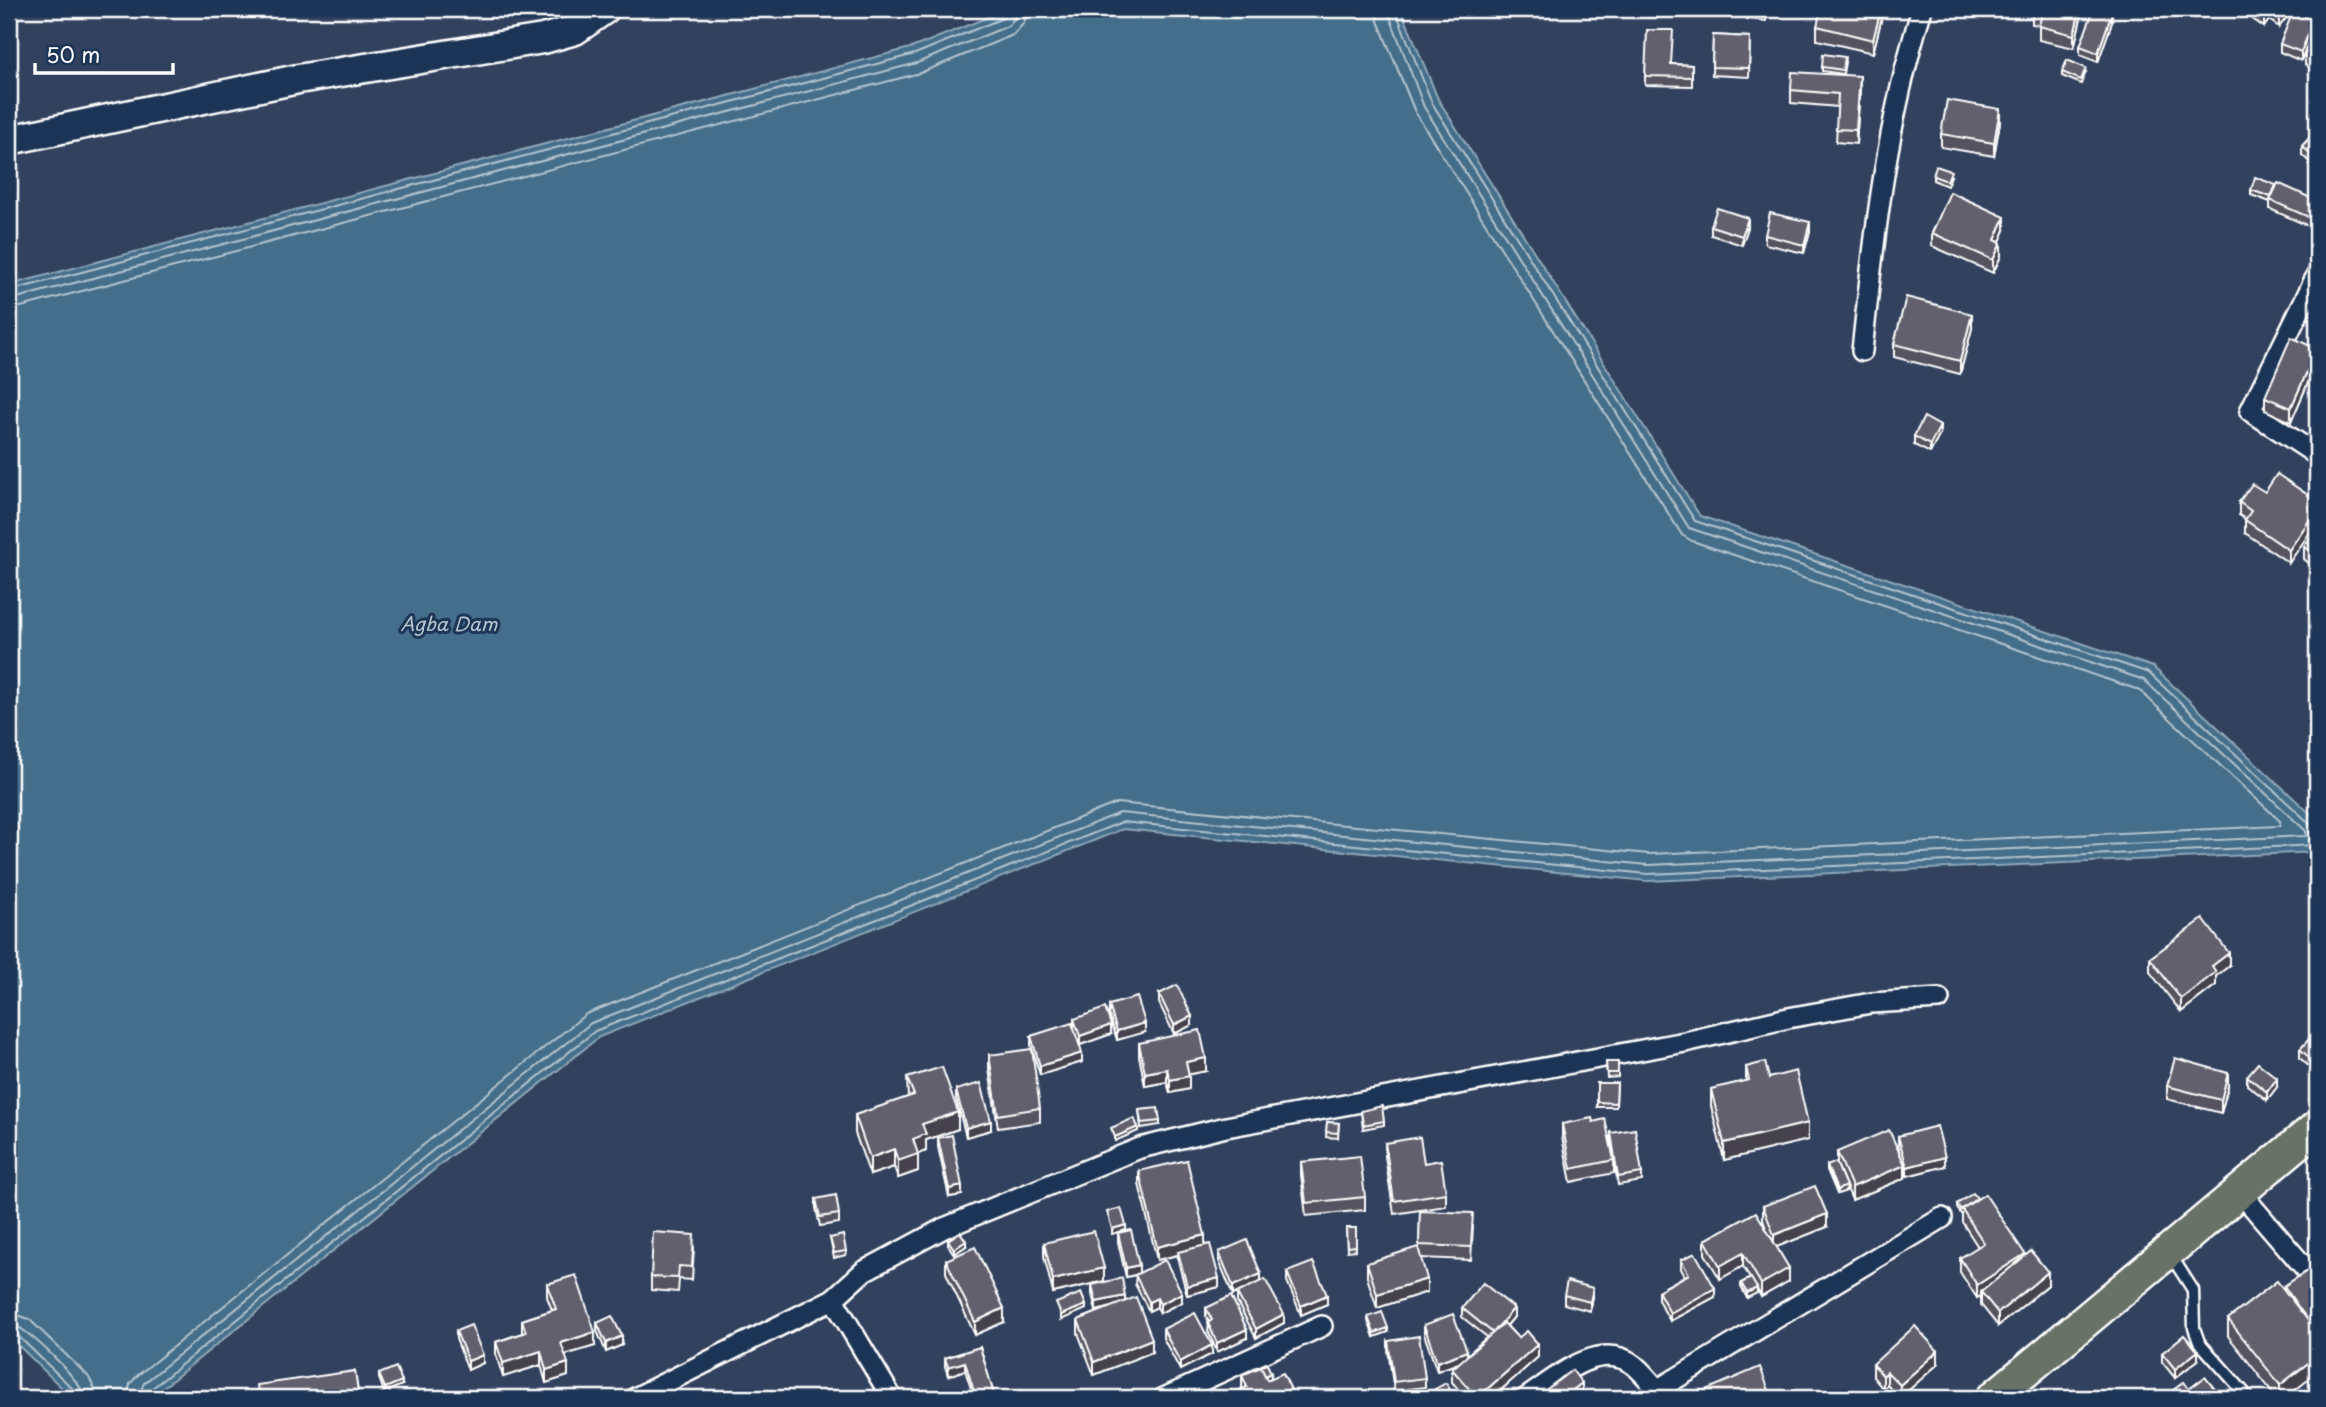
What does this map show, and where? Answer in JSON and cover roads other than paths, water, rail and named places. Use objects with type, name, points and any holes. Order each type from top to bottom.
[{"type":"main road","points":[[1993,1398],[2317,1127]]},
{"type":"street","points":[[9,140],[298,79],[543,39],[575,30],[605,9]]},
{"type":"street","points":[[1862,351],[1874,244],[1902,72],[1922,9]]},
{"type":"street","points":[[2317,275],[2250,411],[2317,455]]},
{"type":"street","points":[[635,1398],[833,1299],[864,1271],[944,1228],[1140,1148],[1240,1125],[1685,1042],[1788,1018],[1871,1003],[1939,999]]},
{"type":"street","points":[[2239,1191],[2317,1282]]},
{"type":"street","points":[[1526,1398],[1581,1361],[1618,1356],[1627,1360],[1661,1394],[1942,1218]]},
{"type":"street","points":[[833,1299],[892,1398]]},
{"type":"street","points":[[1164,1398],[1322,1326]]},
{"type":"lane","points":[[2168,1251],[2193,1290],[2194,1328],[2199,1342],[2249,1398]]},
{"type":"water","name":"Agba Dam","points":[[1008,9],[1401,9],[1438,99],[1700,516],[2153,667],[2317,820],[2317,852],[1648,881],[1123,829],[599,1037],[150,1398],[72,1398],[9,1336],[9,285],[914,47]]}]
